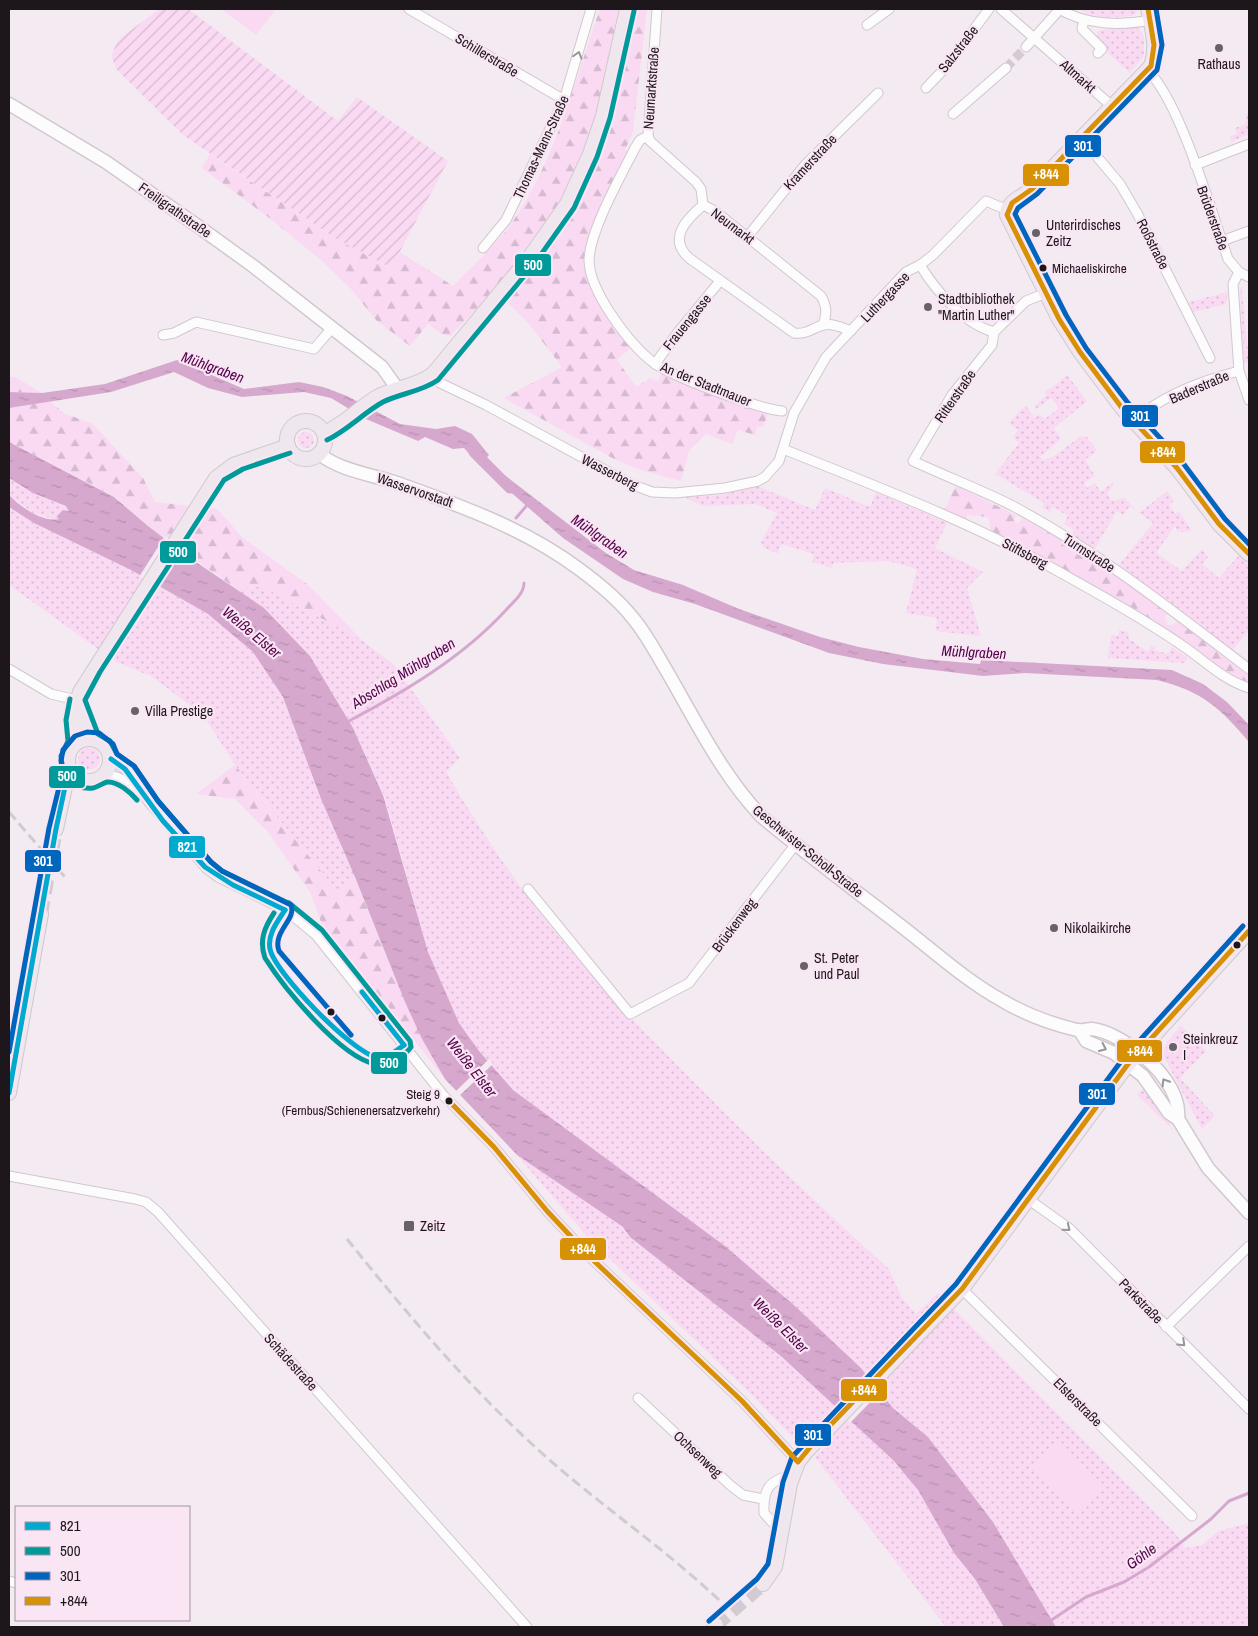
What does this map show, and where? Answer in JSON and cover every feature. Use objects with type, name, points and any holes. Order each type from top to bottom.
[{"type":"main road","points":[[324,433],[339,426],[362,409],[397,388],[418,383],[431,376],[534,252],[567,204],[590,154],[603,116],[627,9]]},
{"type":"main road","points":[[1149,14],[1155,46],[1155,56],[1150,68],[1032,189],[1012,202],[1007,210],[1009,220],[1048,297],[1080,352],[1134,421],[1177,468],[1219,524],[1249,554]]},
{"type":"main road","points":[[303,422],[316,424],[324,433],[325,442],[320,454],[314,458],[304,459],[294,455],[288,446],[289,434],[292,428],[303,422]]},
{"type":"main road","points":[[56,829],[65,787],[71,771],[68,756],[76,743],[73,720],[77,700],[94,668],[220,474],[233,465],[288,446]]},
{"type":"main road","points":[[71,771],[84,780],[93,781],[105,774],[111,759],[105,746],[92,739],[77,700]]},
{"type":"main road","points":[[76,743],[92,739]]},
{"type":"main road","points":[[64,797],[84,780]]},
{"type":"main road","points":[[9,1093],[41,914]]},
{"type":"main road","points":[[763,1584],[775,1567],[795,1469],[816,1440],[962,1289],[1128,1064],[1249,931]]},
{"type":"street","name":"Schillerstraße","points":[[409,9],[564,100]]},
{"type":"street","name":"Thomas-Mann-Straße","points":[[483,248],[506,220],[564,100],[591,9]]},
{"type":"street","name":"Neumarktstraße","points":[[657,9],[648,136],[650,141],[696,182],[700,189],[703,205]]},
{"type":"street","points":[[867,25],[889,9]]},
{"type":"street","name":"Salzstraße","points":[[926,88],[946,67],[989,9]]},
{"type":"street","name":"Altmarkt","points":[[1001,9],[1113,107]]},
{"type":"street","points":[[1026,48],[1059,9],[1102,49],[1098,53]]},
{"type":"street","points":[[1081,28],[1149,14]]},
{"type":"street","points":[[953,114],[1006,68]]},
{"type":"street","name":"Brüderstraße","points":[[1150,68],[1171,109],[1194,165],[1228,259],[1239,272]]},
{"type":"street","name":"Kramerstraße","points":[[748,236],[805,165],[878,93]]},
{"type":"street","name":"Freiligrathstraße","points":[[9,104],[106,162],[253,266],[386,371],[397,388]]},
{"type":"street","name":"An der Stadtmauer","points":[[648,136],[640,140],[635,148],[596,231],[589,258],[590,274],[611,314],[655,364],[697,383],[759,405],[782,410]]},
{"type":"street","name":"Roßstraße","points":[[1082,139],[1120,184],[1138,213],[1210,358]]},
{"type":"street","points":[[1194,165],[1249,144]]},
{"type":"street","name":"Luthergasse","points":[[851,331],[906,272],[933,256],[981,205],[991,197],[1007,210]]},
{"type":"street","name":"Neumarkt","points":[[703,205],[715,211],[748,236],[822,298],[826,310],[823,325],[803,334],[794,333],[720,282],[689,258],[680,246],[679,232],[683,224],[703,205]]},
{"type":"street","points":[[1222,241],[1249,231]]},
{"type":"street","points":[[920,265],[926,275],[968,320],[981,328],[994,332],[1026,301],[1048,297]]},
{"type":"street","points":[[1249,277],[1239,272],[1233,284],[1239,371],[1249,400]]},
{"type":"street","name":"Frauengasse","points":[[655,364],[678,332],[720,282]]},
{"type":"street","points":[[162,335],[174,334],[196,322],[314,349],[332,328]]},
{"type":"street","points":[[823,325],[851,331]]},
{"type":"street","name":"Wasserberg","points":[[431,376],[436,381],[486,405],[630,484],[652,492],[675,493],[725,488],[758,481],[774,469],[783,450],[794,413],[826,357],[851,331]]},
{"type":"street","name":"Ritterstraße","points":[[913,461],[952,396],[992,345],[994,332]]},
{"type":"street","name":"Baderstraße","points":[[1134,421],[1172,397],[1218,376],[1239,371]]},
{"type":"street","name":"Stiftsberg","points":[[783,450],[901,496],[1000,540],[1120,606],[1186,648],[1226,678],[1249,688]]},
{"type":"street","name":"Wasservorstadt","points":[[320,454],[337,464],[458,504],[510,527]]},
{"type":"street","name":"Turmstraße","points":[[913,461],[1010,505],[1083,547],[1156,598],[1249,669]]},
{"type":"street","name":"Geschwister-Scholl-Straße","points":[[510,527],[577,568],[611,595],[632,617],[742,796],[762,817],[988,992],[1031,1015],[1080,1031],[1092,1029],[1103,1032],[1124,1041],[1153,1065],[1167,1083],[1179,1106],[1178,1119],[1169,1113],[1143,1076],[1107,1049],[1086,1041],[1080,1031]]},
{"type":"street","points":[[9,669],[44,691],[77,700]]},
{"type":"street","points":[[111,759],[128,771],[137,788],[206,868],[218,877],[287,912],[316,934],[444,1096],[494,1147],[547,1211],[592,1259],[742,1401],[795,1469],[776,1479],[767,1489],[763,1499],[764,1513],[772,1522],[782,1527]]},
{"type":"street","points":[[105,774],[117,777],[137,788]]},
{"type":"street","name":"Brückenweg","points":[[528,889],[630,1014],[666,997],[689,983],[796,845]]},
{"type":"street","points":[[1178,1119],[1208,1168],[1249,1212]]},
{"type":"street","name":"Schädestraße","points":[[9,1176],[135,1198],[146,1202],[158,1212],[527,1627]]},
{"type":"street","name":"Parkstraße","points":[[1028,1200],[1070,1230],[1249,1409]]},
{"type":"street","points":[[1166,1327],[1249,1246]]},
{"type":"street","name":"Elsterstraße","points":[[962,1289],[1192,1516]]},
{"type":"street","name":"Ochsenweg","points":[[638,1398],[736,1490],[743,1495],[763,1499]]},
{"type":"green space","points":[[159,9],[188,9],[338,121],[357,97],[448,161],[391,268],[335,238],[183,135],[117,70],[111,56],[118,40]]},
{"type":"green space","points":[[221,9],[276,9],[256,35]]},
{"type":"green space","points":[[600,9],[618,9],[610,61],[597,113],[572,177],[551,218],[525,255],[450,336],[441,334],[428,324],[410,346],[376,320],[351,289],[322,261],[272,220],[202,168],[210,154],[335,238],[390,268],[400,252],[453,286],[505,232],[527,199],[563,120]]},
{"type":"green space","points":[[636,9],[647,9],[633,132],[625,150],[629,152],[593,233],[585,265],[586,275],[601,303],[633,346],[617,360],[635,385],[638,386],[650,378],[658,381],[662,371],[769,411],[763,427],[757,427],[755,435],[738,430],[732,444],[706,434],[689,451],[681,481],[640,470],[614,459],[504,398],[562,367],[529,324],[508,303],[556,238],[586,185],[609,128],[618,99]]},
{"type":"green space","points":[[1079,9],[1137,10],[1135,15],[1113,17],[1092,15]]},
{"type":"green space","points":[[1118,27],[1139,28],[1144,37],[1144,56],[1130,73],[1109,54],[1096,37],[1098,31]]},
{"type":"green space","points":[[1249,112],[1249,134],[1231,142],[1230,136],[1237,134],[1235,128],[1245,125],[1247,113]]},
{"type":"green space","points":[[1246,284],[1242,287],[1242,293],[1249,362],[1244,364],[1240,288]]},
{"type":"green space","points":[[1228,292],[1226,304],[1190,313],[1185,303]]},
{"type":"green space","points":[[1067,375],[1087,401],[1054,428],[1061,439],[1040,457],[1044,460],[1056,455],[1081,436],[1087,437],[1097,450],[1085,460],[1095,476],[1084,483],[1087,488],[1095,483],[1101,492],[1112,483],[1114,484],[1107,494],[1112,501],[1125,498],[1138,512],[1130,506],[1123,515],[1117,511],[1094,550],[1072,537],[1074,530],[1064,524],[1068,516],[1053,507],[1050,512],[1042,508],[1044,503],[995,474],[1019,443],[1013,437],[1018,430],[1009,423],[1026,406],[1035,418],[1039,414],[1045,419],[1059,408],[1051,398],[1036,409],[1034,406],[1047,395],[1044,392]]},
{"type":"green space","points":[[9,377],[15,377],[42,393],[9,392]]},
{"type":"green space","points":[[50,401],[64,413],[93,424],[143,478],[155,502],[217,509],[243,538],[307,584],[362,640],[261,586],[238,590],[148,526],[114,496],[9,442],[9,408]]},
{"type":"green space","points":[[303,432],[309,432],[314,437],[312,446],[303,448],[298,443],[298,437]]},
{"type":"green space","points":[[9,478],[33,493],[66,506],[69,511],[56,520],[33,513],[9,495]]},
{"type":"green space","points":[[757,486],[815,510],[825,488],[870,507],[876,492],[947,523],[935,548],[983,572],[967,588],[981,636],[936,631],[937,618],[906,613],[917,569],[888,561],[833,563],[832,568],[812,562],[814,554],[781,544],[778,554],[763,547],[761,542],[777,513],[756,504],[703,506],[684,497],[718,495]]},
{"type":"green space","points":[[956,486],[1016,515],[1014,519],[1016,523],[1020,522],[1023,518],[1088,555],[1167,612],[1165,619],[1168,625],[1173,625],[1178,621],[1249,674],[1249,684],[1227,676],[1049,562],[991,531],[988,517],[967,515],[967,521],[944,510]]},
{"type":"green space","points":[[1167,491],[1174,501],[1169,505],[1175,514],[1179,511],[1192,531],[1178,532],[1175,526],[1156,553],[1182,571],[1202,549],[1208,557],[1202,564],[1219,578],[1239,555],[1249,565],[1249,630],[1231,652],[1118,566],[1153,523],[1139,513]]},
{"type":"green space","points":[[9,507],[34,523],[131,570],[208,614],[253,652],[283,697],[321,799],[355,877],[338,892],[235,765],[203,715],[151,676],[116,662],[9,585]]},
{"type":"green space","points":[[261,586],[362,640],[395,666],[460,758],[446,772],[477,823],[528,897],[564,944],[663,1051],[739,1127],[838,1223],[889,1269],[902,1298],[916,1314],[938,1293],[1177,1535],[1185,1548],[1202,1545],[1218,1531],[1249,1523],[1249,1627],[1056,1627],[993,1522],[928,1437],[893,1408],[861,1368],[656,1196],[513,1090],[479,1051],[459,1023],[428,952],[384,795],[353,728],[310,656],[238,590]]},
{"type":"green space","points":[[1119,630],[1128,632],[1129,639],[1148,652],[1151,645],[1156,647],[1154,650],[1168,654],[1172,647],[1187,657],[1185,663],[1108,658],[1111,635],[1118,636]]},
{"type":"green space","points":[[85,748],[93,748],[100,755],[100,763],[93,770],[85,770],[78,763],[78,755]]},
{"type":"green space","points":[[235,765],[338,892],[355,877],[407,1005],[445,1079],[322,925],[310,892],[268,832],[235,799],[196,794]]},
{"type":"green space","points":[[1181,1025],[1206,1051],[1180,1078],[1215,1116],[1202,1129],[1163,1055],[1167,1042]]},
{"type":"green space","points":[[1145,1087],[1158,1103],[1173,1130],[1137,1095]]},
{"type":"green space","points":[[517,1155],[623,1227],[630,1237],[782,1357],[894,1461],[918,1490],[954,1553],[975,1579],[1004,1627],[946,1627],[815,1457],[832,1440],[817,1425],[799,1441],[795,1440],[749,1392],[590,1240]]},
{"type":"green space","points":[[1055,1442],[1102,1489],[1079,1512],[1032,1465]]},
{"type":"water","points":[[177,360],[244,389],[299,382],[323,387],[347,396],[400,424],[436,429],[455,426],[472,434],[489,455],[480,466],[464,448],[453,449],[425,437],[418,441],[366,419],[331,398],[304,392],[242,397],[208,388],[174,372],[111,392],[9,408],[9,392],[42,393],[105,384]]},
{"type":"water","name":"Weiße Elster","points":[[9,442],[114,497],[193,560],[264,608],[310,656],[353,728],[383,795],[428,952],[459,1023],[479,1051],[513,1090],[725,1246],[796,1307],[861,1368],[893,1408],[928,1437],[993,1522],[1056,1627],[1004,1627],[975,1579],[954,1553],[918,1490],[894,1461],[782,1357],[630,1237],[623,1227],[517,1155],[445,1079],[422,1039],[405,1002],[355,877],[321,799],[283,697],[253,652],[208,614],[131,570],[34,523],[9,507],[9,495],[32,513],[53,520],[59,519],[57,516],[63,510],[69,511],[66,506],[33,493],[9,478]]},
{"type":"water","points":[[503,474],[606,553],[634,570],[683,585],[739,609],[820,637],[859,647],[923,659],[980,664],[981,660],[1172,670],[1203,684],[1227,702],[1249,725],[1249,742],[1209,702],[1173,684],[1157,680],[1025,673],[983,676],[883,664],[829,653],[695,604],[653,592],[623,579],[563,538],[498,481]]},
{"type":"pier","points":[[165,536],[181,548],[155,587],[139,577]]},
{"type":"pier","points":[[489,1059],[493,1064],[459,1096],[456,1091]]},
{"type":"pier","points":[[868,1373],[882,1390],[850,1423],[833,1408]]},
{"type":"waterway","name":"Mühlgraben","points":[[474,452],[510,488]]},
{"type":"waterway","name":"Abschlag Mühlgraben","points":[[516,518],[528,504]]},
{"type":"waterway","name":"Abschlag Mühlgraben","points":[[347,722],[411,686],[471,644],[518,598],[524,583]]},
{"type":"waterway","name":"Göhle","points":[[1050,1621],[1086,1597],[1124,1582],[1149,1567],[1211,1519],[1229,1501],[1249,1493]]},
{"type":"tunnel","points":[[1006,68],[1026,47]]},
{"type":"tunnel","points":[[41,914],[56,829]]},
{"type":"tunnel","points":[[716,1625],[763,1584]]},
{"type":"railway","points":[[9,812],[65,877]]},
{"type":"railway","points":[[347,1239],[393,1296],[491,1405],[565,1473],[676,1562],[719,1600]]},
{"type":"transit line","name":"+844","points":[[1148,9],[1154,45],[1151,66],[1032,189],[1012,203],[1007,215],[1059,319],[1080,352],[1122,408],[1177,468],[1219,524],[1249,554]]},
{"type":"transit line","name":"301","points":[[1156,9],[1162,45],[1157,70],[1037,194],[1018,208],[1015,214],[1066,315],[1086,348],[1128,403],[1183,463],[1225,519],[1249,544]]},
{"type":"transit line","name":"500","points":[[327,440],[383,402],[425,387],[438,380],[535,263],[574,208],[597,157],[610,118],[634,11]]},
{"type":"transit line","name":"500","points":[[288,903],[222,871],[211,862],[158,801],[134,766],[117,754],[110,741],[98,734],[85,700],[100,672],[224,480],[243,469],[290,453]]},
{"type":"transit line","name":"500","points":[[70,699],[66,720],[68,741],[61,756],[66,775],[74,784],[86,788],[93,788],[107,782],[115,783],[128,791],[137,800]]},
{"type":"transit line","name":"301","points":[[9,1052],[49,828],[63,771],[61,761],[63,750],[75,736],[87,732],[99,733],[113,744],[117,754],[134,766],[158,801],[211,862],[222,871],[291,905],[291,915],[279,938],[279,951],[351,1035]]},
{"type":"transit line","name":"821","points":[[111,759],[125,769],[163,821],[205,867],[233,885],[285,910]]},
{"type":"transit line","name":"821","points":[[9,1093],[56,829],[65,787],[71,771]]},
{"type":"transit line","name":"500","points":[[274,913],[264,935],[262,946],[265,958],[285,986],[314,1020],[346,1049],[361,1059],[381,1065],[392,1062],[403,1055],[411,1047],[410,1041],[322,930],[289,903]]},
{"type":"transit line","name":"821","points":[[285,910],[276,923],[270,938],[270,949],[285,975],[299,992],[333,1027],[365,1052],[376,1057],[384,1057],[404,1045]]},
{"type":"transit line","name":"301","points":[[709,1621],[757,1579],[768,1564],[783,1482],[792,1457],[956,1284],[1122,1060],[1243,926]]},
{"type":"transit line","name":"+844","points":[[449,1101],[494,1147],[547,1211],[592,1259],[742,1401],[798,1462],[816,1440],[962,1289],[1128,1064],[1249,931]]},
{"type":"transit line","name":"821","points":[[362,992],[404,1045]]},
{"type":"place","name":"Rathaus","points":[[1219,48]]},
{"type":"place","name":"Unterirdisches Zeitz","points":[[1036,233]]},
{"type":"place","name":"Michaeliskirche","points":[[1043,268]]},
{"type":"place","name":"Stadtbibliothek \"Martin Luther\"","points":[[928,307]]},
{"type":"place","name":"Villa Prestige","points":[[135,711]]},
{"type":"place","name":"Nikolaikirche","points":[[1054,928]]},
{"type":"place","name":"St. Peter und Paul","points":[[804,966]]},
{"type":"place","name":"Steinkreuz I","points":[[1173,1047]]},
{"type":"place","name":"Steig 9 (Fernbus/Schienenersatzverkehr)","points":[[449,1101]]},
{"type":"place","name":"Zeitz","points":[[409,1226]]}]
